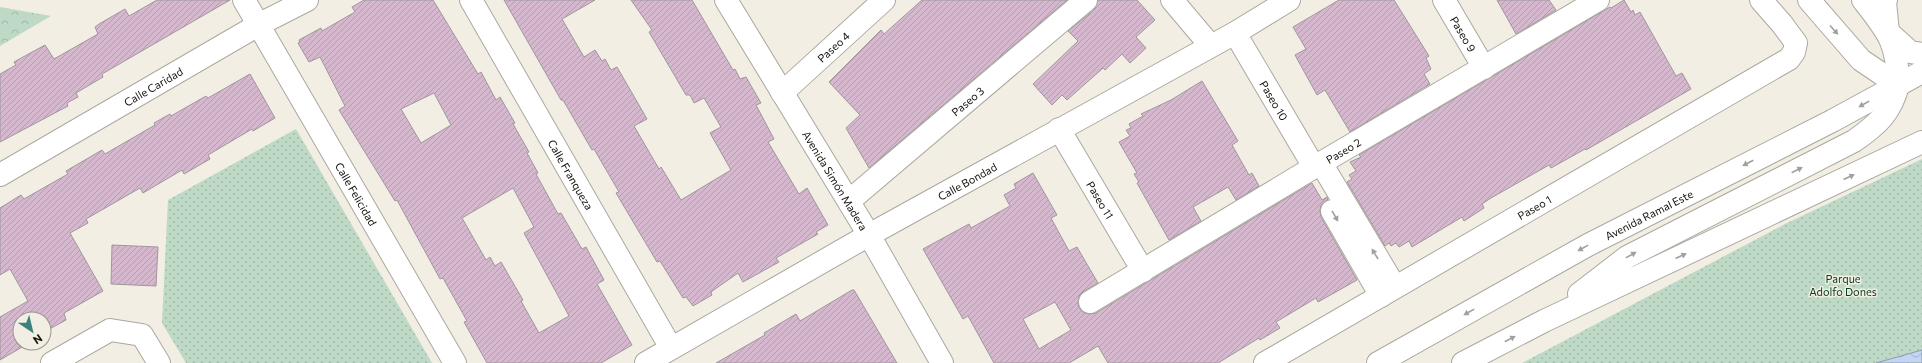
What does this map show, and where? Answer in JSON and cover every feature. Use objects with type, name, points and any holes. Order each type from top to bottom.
[{"type":"street","name":"Calle Felicidad","points":[[244,0],[260,24],[455,363]]},
{"type":"street","name":"Calle Caridad","points":[[0,175],[260,24],[307,0]]},
{"type":"street","name":"Calle Franqueza","points":[[471,0],[671,348]]},
{"type":"street","name":"Avenida Simón Madera","points":[[726,0],[849,201],[942,363]]},
{"type":"street","name":"Paseo 4","points":[[782,93],[884,0]]},
{"type":"street","name":"Paseo 3","points":[[849,201],[1086,0]]},
{"type":"street","points":[[1172,0],[1210,46]]},
{"type":"street","name":"Calle Bondad","points":[[646,363],[869,235],[1235,33],[1289,0]]},
{"type":"street","name":"Paseo 9","points":[[1444,0],[1484,68]]},
{"type":"street","name":"Paseo 2","points":[[1090,302],[1598,0]]},
{"type":"street","name":"Paseo 1","points":[[1264,363],[1789,59],[1794,52],[1796,43],[1761,0]]},
{"type":"street","points":[[1810,0],[1861,60],[1898,85],[1922,91]]},
{"type":"street","points":[[1863,0],[1888,32],[1910,52],[1922,54]]},
{"type":"street","points":[[1544,321],[1627,257],[1854,141],[1880,121],[1894,100],[1898,85],[1896,52],[1888,32],[1886,0]]},
{"type":"street","name":"Paseo 10","points":[[1235,33],[1388,292]]},
{"type":"street","name":"Avenida Ramal Este","points":[[1378,363],[1588,245],[1832,121],[1922,72]]},
{"type":"street","name":"Paseo 11","points":[[1059,129],[1143,270]]},
{"type":"street","points":[[1463,363],[1544,321],[1922,142]]},
{"type":"street","points":[[52,363],[110,330],[142,335],[159,363]]},
{"type":"green space","points":[[0,7],[51,16],[0,46]]},
{"type":"green space","points":[[296,129],[432,363],[186,363],[162,323],[168,200]]},
{"type":"green space","name":"Parque Adolfo Dones","points":[[1922,159],[1922,350],[1876,363],[1522,363],[1785,224]]},
{"type":"water","points":[[1922,350],[1922,363],[1876,363]]},
{"type":"building","points":[[157,0],[230,0],[102,74],[103,77],[76,93],[78,97],[67,103],[68,106],[0,142],[0,74],[16,65],[14,62],[45,45],[54,59],[98,34],[95,27],[125,9],[129,16]]},
{"type":"building","points":[[364,0],[433,0],[478,74],[481,72],[496,100],[500,97],[515,123],[513,124],[529,152],[527,153],[538,173],[536,174],[558,214],[561,213],[582,249],[586,247],[604,280],[597,284],[632,345],[601,363],[487,363],[464,322],[467,321],[443,278],[440,279],[397,200],[395,201],[339,110],[345,106],[320,57],[309,62],[298,43],[300,42],[299,40],[321,28],[322,31],[355,12],[352,7]],"holes":[[[434,93],[451,125],[421,143],[401,109]],[[513,188],[534,227],[524,233],[569,316],[539,333],[521,301],[523,300],[501,262],[495,266],[490,257],[486,260],[462,218]]]},
{"type":"building","points":[[504,0],[595,0],[562,19],[584,57],[595,50],[602,61],[605,59],[611,70],[617,67],[647,119],[634,126],[659,169],[661,167],[681,200],[731,170],[710,133],[721,127],[704,98],[694,103],[690,95],[686,95],[649,32],[652,30],[631,0],[692,0],[733,70],[735,69],[740,79],[746,77],[761,103],[756,105],[774,139],[768,142],[799,194],[807,188],[828,225],[816,232],[818,234],[776,258],[779,262],[743,282],[738,273],[711,292],[712,295],[693,306],[686,297],[683,298],[660,261],[657,262],[616,193],[619,192],[594,149],[592,150],[563,100],[561,100]]},
{"type":"building","points":[[922,0],[1067,0],[869,168],[846,128],[860,115],[829,82],[881,30],[884,34]]},
{"type":"building","points":[[1098,0],[1137,0],[1155,20],[1136,37],[1146,48],[1130,63],[1122,54],[1105,70],[1103,68],[1067,100],[1062,95],[1052,105],[1033,84],[1078,41],[1068,31],[1094,10]]},
{"type":"building","points":[[1339,0],[1394,0],[1429,56],[1426,58],[1431,69],[1424,74],[1430,84],[1350,132],[1325,90],[1317,95],[1295,55],[1306,49],[1293,27]]},
{"type":"building","points":[[1497,0],[1549,0],[1556,10],[1516,34]]},
{"type":"building","points":[[1624,0],[1631,12],[1633,10],[1635,15],[1640,12],[1676,76],[1682,73],[1691,89],[1586,150],[1585,149],[1551,168],[1549,165],[1491,198],[1482,204],[1484,208],[1464,221],[1462,217],[1412,247],[1409,241],[1399,247],[1396,243],[1391,246],[1389,243],[1385,246],[1347,182],[1352,179],[1349,175],[1356,171],[1350,162],[1361,157],[1359,155]]},
{"type":"building","points":[[250,74],[275,118],[253,131],[252,129],[208,155],[210,159],[184,174],[182,170],[143,193],[140,188],[86,219],[88,223],[70,233],[103,291],[64,313],[66,320],[52,328],[52,311],[12,311],[12,351],[15,351],[0,360],[0,317],[28,301],[10,269],[0,275],[0,208],[21,195],[24,199],[68,174],[66,171],[102,150],[105,154],[155,125],[154,123],[170,114],[171,116],[206,96],[208,98]]},
{"type":"building","points":[[1202,81],[1238,141],[1232,145],[1249,175],[1252,173],[1259,186],[1236,200],[1228,187],[1193,207],[1201,221],[1169,240],[1137,183],[1139,182],[1134,174],[1137,173],[1119,142],[1130,136],[1126,130],[1131,128],[1129,124],[1143,116],[1141,114],[1171,100]]},
{"type":"building","points":[[1033,173],[1057,215],[1051,218],[1069,251],[1077,247],[1098,283],[1084,291],[1079,296],[1079,308],[1084,313],[1096,313],[1312,183],[1322,200],[1327,197],[1328,199],[1321,205],[1321,217],[1357,280],[1318,302],[1316,298],[1276,322],[1280,328],[1260,340],[1259,338],[1218,363],[1108,363],[1098,346],[1069,363],[994,363],[968,316],[963,319],[923,249],[969,224],[971,228],[1010,206],[1004,195],[1016,188],[1014,184]],"holes":[[[1055,302],[1071,330],[1039,349],[1023,319]]]},
{"type":"building","points":[[112,245],[158,247],[156,286],[111,284]]},
{"type":"building","points":[[854,290],[897,363],[716,363],[765,335],[764,333],[796,314],[800,321]]}]
